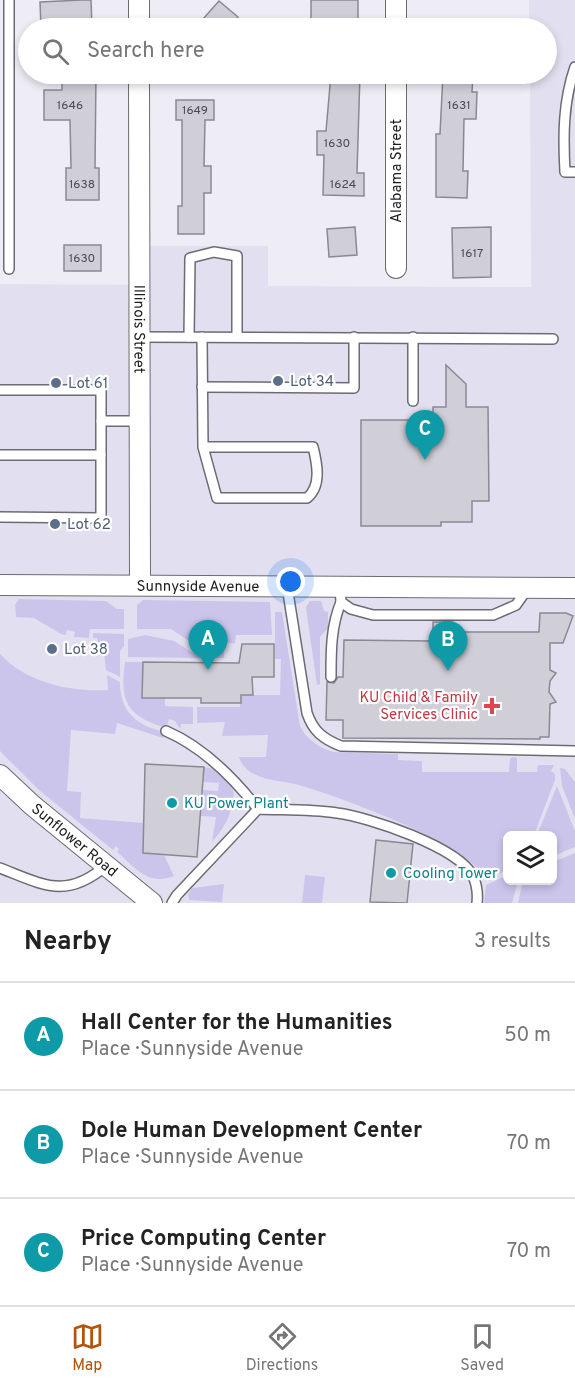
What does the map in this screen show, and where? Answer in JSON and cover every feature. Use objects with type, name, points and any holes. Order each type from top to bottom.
[{"type":"street","points":[[139,0],[139,18]]},
{"type":"street","points":[[396,0],[396,18]]},
{"type":"street","name":"Illinois Street","points":[[139,84],[140,585]]},
{"type":"street","name":"Alabama Street","points":[[396,84],[396,268]]},
{"type":"street","name":"Sunnyside Avenue","points":[[0,585],[287,586],[340,594],[575,588]]},
{"type":"street","name":"Sunflower Road","points":[[0,775],[32,805],[152,903]]},
{"type":"lane","points":[[9,0],[9,269]]},
{"type":"lane","points":[[575,67],[567,90],[563,134],[565,172],[575,172]]},
{"type":"lane","points":[[189,337],[190,258],[214,252],[237,256],[237,337]]},
{"type":"lane","points":[[140,337],[553,339]]},
{"type":"lane","points":[[202,337],[202,447],[217,498],[307,498],[316,485],[317,462],[313,447],[202,447]]},
{"type":"lane","points":[[202,387],[354,387],[354,337]]},
{"type":"lane","points":[[413,337],[413,401]]},
{"type":"lane","points":[[0,390],[101,390],[101,518],[0,517]]},
{"type":"lane","points":[[101,422],[140,421]]},
{"type":"lane","points":[[0,455],[101,455]]},
{"type":"lane","points":[[287,586],[307,713],[316,732],[328,741],[341,746],[575,751]]},
{"type":"lane","points":[[340,594],[351,609],[373,615],[493,615],[516,605],[528,588]]},
{"type":"lane","points":[[331,676],[331,640],[340,594]]},
{"type":"lane","points":[[166,731],[184,740],[221,767],[258,809],[336,812],[385,824],[424,841],[462,864],[473,875],[478,893],[477,903]]},
{"type":"lane","points":[[172,903],[258,809]]},
{"type":"lane","points":[[0,868],[46,886],[69,886],[89,880],[107,865]]},
{"type":"shaded area","points":[[529,0],[575,0],[575,903],[0,903],[0,284],[150,285],[151,246],[268,246],[268,286],[531,287],[530,84],[557,84],[557,18],[529,18]]},
{"type":"shaded area","points":[[19,599],[106,601],[117,609],[124,609],[124,629],[90,629],[89,638],[74,637],[75,632],[67,630],[66,635],[61,634],[34,618],[16,617],[15,605]]},
{"type":"shaded area","points":[[143,600],[270,602],[272,635],[236,635],[235,643],[224,643],[224,658],[215,658],[171,629],[137,629],[137,605]]},
{"type":"shaded area","points":[[310,601],[321,601],[324,611],[328,612],[328,628],[320,637],[320,684],[317,685],[306,607]]},
{"type":"shaded area","points":[[275,612],[282,612],[300,726],[306,735],[319,746],[334,752],[398,754],[398,760],[422,761],[422,772],[509,772],[510,759],[513,757],[517,758],[517,772],[537,772],[538,765],[554,765],[551,771],[555,774],[555,780],[536,831],[503,831],[503,872],[486,879],[474,865],[455,851],[401,823],[318,791],[270,780],[251,773],[239,757],[266,757],[268,735],[222,736],[225,722],[197,723],[197,707],[240,707],[241,695],[280,695],[281,659],[275,659]]},
{"type":"shaded area","points":[[93,633],[124,634],[124,646],[120,651],[120,677],[106,670],[103,644],[98,644],[97,638],[93,638]]},
{"type":"shaded area","points":[[145,635],[174,641],[201,658],[128,657],[128,639]]},
{"type":"shaded area","points":[[0,654],[11,664],[36,679],[64,687],[108,690],[107,675],[120,682],[123,702],[132,716],[146,726],[165,732],[163,738],[117,723],[115,734],[71,730],[67,791],[81,792],[80,818],[144,823],[143,853],[164,855],[174,876],[157,879],[137,870],[117,852],[119,849],[116,846],[113,850],[39,790],[0,751]]},
{"type":"shaded area","points":[[125,662],[143,662],[143,698],[165,698],[165,706],[193,707],[193,724],[181,724],[180,729],[175,721],[169,719],[166,728],[135,713],[125,698],[123,676]]},
{"type":"shaded area","points":[[204,767],[219,771],[228,779],[233,788],[234,799],[231,810],[220,833],[212,842],[216,817],[201,816],[203,790],[218,791],[219,783],[203,782]]},
{"type":"shaded area","points":[[560,768],[565,769],[575,782],[575,819],[562,786]]},
{"type":"shaded area","points":[[557,786],[575,831],[575,847],[557,854],[557,831],[539,831]]},
{"type":"shaded area","points":[[575,853],[575,903],[518,903],[522,885],[557,885],[557,860]]},
{"type":"shaded area","points":[[305,875],[325,877],[322,903],[302,903]]},
{"type":"shaded area","points":[[503,877],[503,885],[517,885],[512,903],[484,903],[486,885]]},
{"type":"shaded area","points":[[224,884],[222,902],[189,900],[188,894],[192,888]]},
{"type":"building","points":[[91,0],[92,18],[41,18],[40,2]]},
{"type":"building","points":[[311,0],[358,0],[358,18],[311,18]]},
{"type":"building","points":[[219,1],[238,17],[237,18],[204,18]]},
{"type":"building","points":[[62,84],[96,84],[95,168],[99,168],[99,200],[66,200],[66,168],[71,168],[70,120],[44,120],[44,90],[62,90]]},
{"type":"building","points":[[330,84],[360,84],[357,173],[364,173],[364,196],[323,195],[324,155],[317,155],[317,131],[326,131]]},
{"type":"building","points":[[442,84],[472,84],[472,92],[477,92],[476,119],[464,119],[463,171],[468,171],[467,198],[436,197],[436,134],[440,134]]},
{"type":"building","points":[[176,100],[214,100],[214,120],[205,120],[204,166],[211,166],[211,193],[204,193],[204,234],[178,234],[178,206],[182,206],[182,120],[176,120]]},
{"type":"building","points":[[355,227],[357,255],[329,257],[327,229]]},
{"type":"building","points":[[491,227],[491,277],[453,278],[452,228]]},
{"type":"building","points":[[64,245],[101,245],[101,271],[64,271]]},
{"type":"building","points":[[446,365],[466,384],[466,407],[488,407],[489,501],[472,501],[472,522],[441,522],[441,526],[361,526],[361,420],[433,420],[433,407],[446,407]]},
{"type":"building","points":[[540,613],[566,613],[573,616],[563,643],[550,643],[550,670],[556,673],[550,681],[549,692],[556,702],[550,704],[549,737],[540,737],[540,739],[343,738],[343,720],[326,720],[327,682],[334,683],[338,677],[343,677],[344,640],[433,641],[433,622],[452,622],[452,632],[539,632]]},
{"type":"building","points":[[242,644],[274,644],[274,677],[252,677],[253,695],[241,695],[241,703],[201,703],[201,698],[142,698],[143,662],[239,663]]},
{"type":"building","name":"KU Power Plant","points":[[145,764],[204,767],[197,857],[143,853]]},
{"type":"building","name":"Cooling Tower","points":[[376,840],[413,844],[407,903],[370,902]]},
{"type":"place","name":"Lot 34","points":[[278,381]]},
{"type":"place","name":"Lot 61","points":[[56,383]]},
{"type":"place","name":"Price Computing Center","points":[[425,460]]},
{"type":"place","name":"Lot 62","points":[[55,524]]},
{"type":"place","name":"Lot 38","points":[[52,649]]},
{"type":"place","name":"Hall Center for the Humanities","points":[[208,670]]},
{"type":"place","name":"Dole Human Development Center","points":[[448,671]]},
{"type":"place","name":"KU Child & Family Services Clinic","points":[[492,706]]},
{"type":"place","name":"KU Power Plant","points":[[172,803]]},
{"type":"place","name":"Cooling Tower","points":[[391,873]]}]
